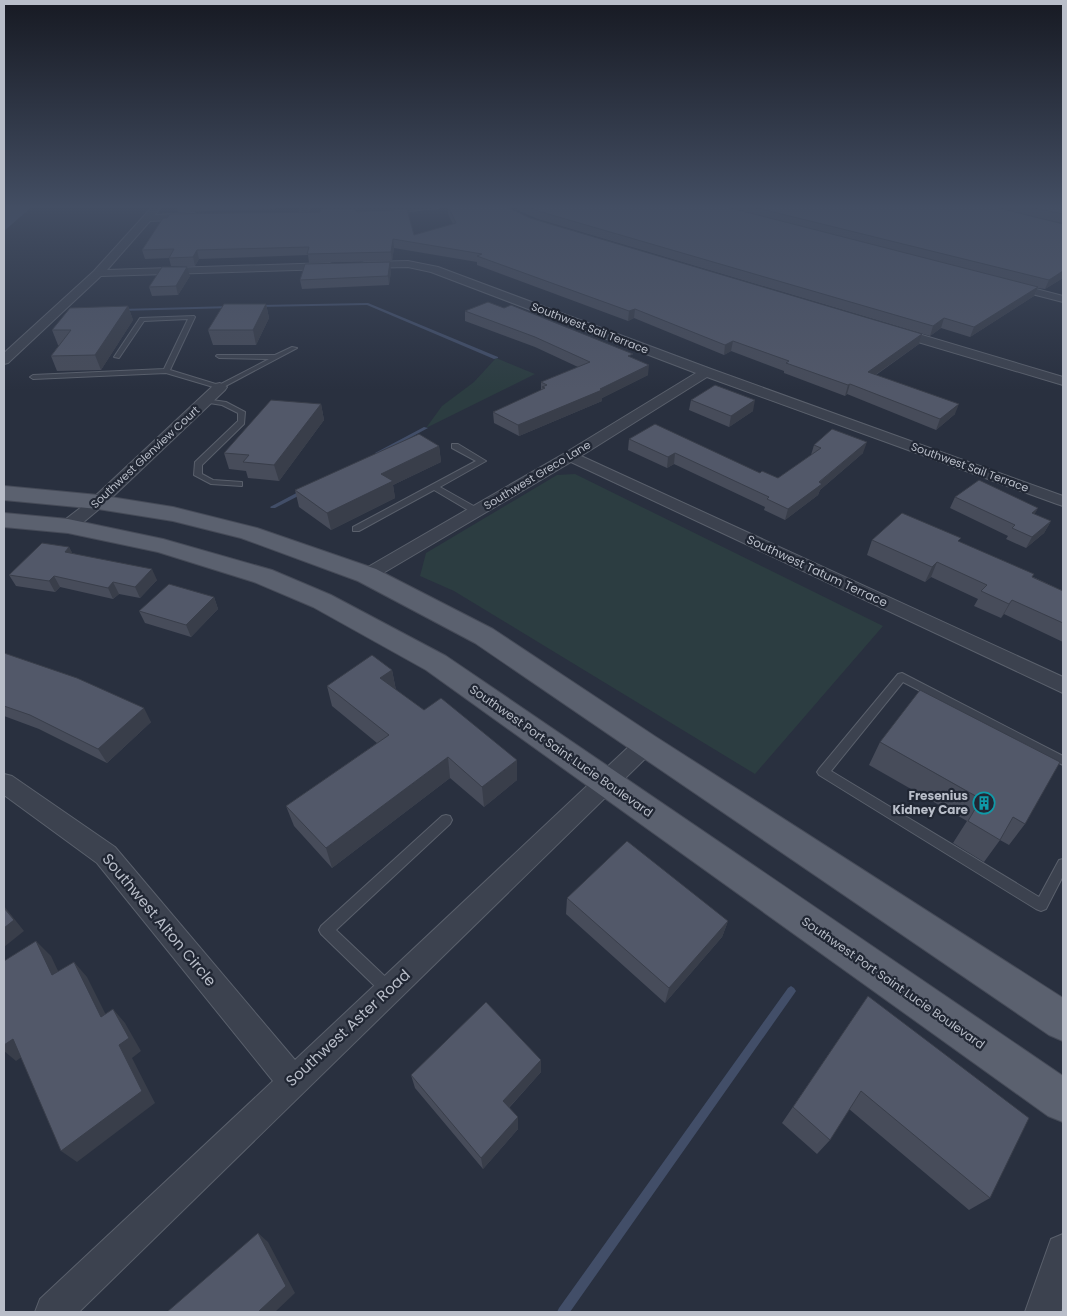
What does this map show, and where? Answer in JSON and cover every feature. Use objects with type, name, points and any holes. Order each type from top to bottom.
[{"type":"main road","points":[[4,493],[98,502],[173,514],[249,533],[367,575],[484,636],[645,745],[1063,1020]]},
{"type":"main road","name":"Southwest Port Saint Lucie Boulevard","points":[[4,520],[68,526],[163,546],[263,576],[322,601],[436,663],[606,784],[1063,1101]]},
{"type":"street","points":[[4,360],[104,266]]},
{"type":"street","name":"Southwest Sail Terrace","points":[[98,273],[306,266]]},
{"type":"street","name":"Southwest Sail Terrace","points":[[421,266],[434,269],[706,372],[1063,501]]},
{"type":"street","points":[[996,282],[1063,299]]},
{"type":"street","points":[[884,327],[1063,381]]},
{"type":"street","name":"Southwest Greco Lane","points":[[367,575],[570,456],[706,372]]},
{"type":"street","name":"Southwest Glenview Court","points":[[68,526],[98,502],[220,387]]},
{"type":"street","name":"Southwest Tatum Terrace","points":[[570,456],[1063,686]]},
{"type":"street","name":"Southwest Aster Road","points":[[53,1312],[292,1081],[645,745]]},
{"type":"street","name":"Southwest Alton Circle","points":[[4,783],[106,855],[292,1081]]},
{"type":"street","points":[[1043,1312],[1063,1251]]},
{"type":"lane","points":[[118,358],[142,319],[192,318],[166,372]]},
{"type":"lane","points":[[33,377],[166,372],[220,387],[294,348]]},
{"type":"lane","points":[[219,356],[275,358]]},
{"type":"lane","points":[[107,374],[113,365]]},
{"type":"lane","points":[[205,401],[224,403],[242,412],[241,422],[198,464],[198,475],[211,482],[239,484]]},
{"type":"lane","points":[[356,529],[482,462],[455,446]]},
{"type":"lane","points":[[434,487],[476,511]]},
{"type":"lane","points":[[1063,761],[902,677],[823,772],[1041,905],[1063,864]]},
{"type":"lane","points":[[389,990],[326,930],[446,820]]},
{"type":"shaded area","points":[[496,358],[535,374],[426,428],[442,406],[474,382]]},
{"type":"shaded area","points":[[575,474],[883,626],[755,774],[454,591],[420,576],[426,553],[557,475]]},
{"type":"building","points":[[304,266],[389,266],[388,276],[300,280]]},
{"type":"building","points":[[506,266],[694,266],[922,334],[868,372],[959,404],[940,419],[850,384],[848,385],[786,363],[789,361],[733,341],[725,345],[635,309],[629,311]]},
{"type":"building","points":[[728,266],[958,266],[1038,287],[974,327],[944,318],[933,326]]},
{"type":"building","points":[[994,266],[1063,266],[1063,271],[1049,280]]},
{"type":"building","points":[[162,267],[187,267],[176,286],[149,287]]},
{"type":"building","points":[[488,302],[504,308],[511,305],[633,354],[628,356],[649,365],[600,389],[602,390],[518,425],[493,412],[545,388],[542,387],[547,385],[541,382],[590,362],[535,337],[465,311]]},
{"type":"building","points":[[224,304],[266,304],[253,330],[208,330]]},
{"type":"building","points":[[128,306],[95,355],[51,356],[71,330],[52,330],[70,308]]},
{"type":"building","points":[[715,385],[755,400],[731,416],[691,400]]},
{"type":"building","points":[[271,400],[321,404],[274,465],[243,462],[249,455],[224,453]]},
{"type":"building","points":[[655,424],[760,473],[762,471],[778,478],[821,448],[814,445],[832,429],[867,442],[819,482],[822,484],[788,509],[767,499],[769,497],[675,453],[668,457],[629,439]]},
{"type":"building","points":[[419,434],[439,446],[381,474],[393,481],[327,513],[295,490]]},
{"type":"building","points":[[979,480],[1038,508],[1032,513],[1051,521],[1032,537],[1012,528],[1015,525],[955,497]]},
{"type":"building","points":[[902,513],[961,538],[958,541],[1034,574],[1032,577],[1063,591],[1063,623],[1012,600],[1009,604],[981,591],[987,585],[937,562],[932,567],[872,540]]},
{"type":"building","points":[[42,543],[69,547],[65,552],[152,569],[135,587],[113,582],[108,588],[54,576],[49,581],[9,575]]},
{"type":"building","points":[[169,584],[214,597],[186,625],[139,611]]},
{"type":"building","points":[[4,653],[77,678],[144,708],[98,749],[30,715],[4,706]]},
{"type":"building","points":[[372,655],[392,670],[380,678],[424,710],[441,698],[517,760],[482,787],[448,757],[326,848],[286,806],[389,735],[327,686]]},
{"type":"building","name":"Fresenius Kidney Care","points":[[920,690],[1060,762],[1025,824],[1013,817],[1000,840],[968,821],[981,799],[880,742]]},
{"type":"building","points":[[627,841],[728,921],[669,988],[567,898]]},
{"type":"building","points":[[4,908],[14,920],[4,928]]},
{"type":"building","points":[[36,941],[52,975],[74,962],[101,1017],[113,1009],[129,1038],[119,1045],[142,1091],[61,1151],[13,1039],[4,1045],[4,961]]},
{"type":"building","points":[[868,996],[1029,1118],[990,1198],[861,1091],[830,1140],[793,1107]]},
{"type":"building","points":[[486,1002],[541,1060],[503,1101],[518,1117],[481,1158],[411,1075]]},
{"type":"building","points":[[258,1233],[286,1286],[258,1312],[167,1312]]},
{"type":"waterway","points":[[258,306],[368,304],[496,358]]},
{"type":"waterway","points":[[120,310],[232,307]]},
{"type":"waterway","points":[[378,453],[426,428]]},
{"type":"waterway","points":[[273,507],[304,491]]},
{"type":"waterway","points":[[563,1312],[791,991]]},
{"type":"place","name":"Fresenius Kidney Care","points":[[984,803]]}]
